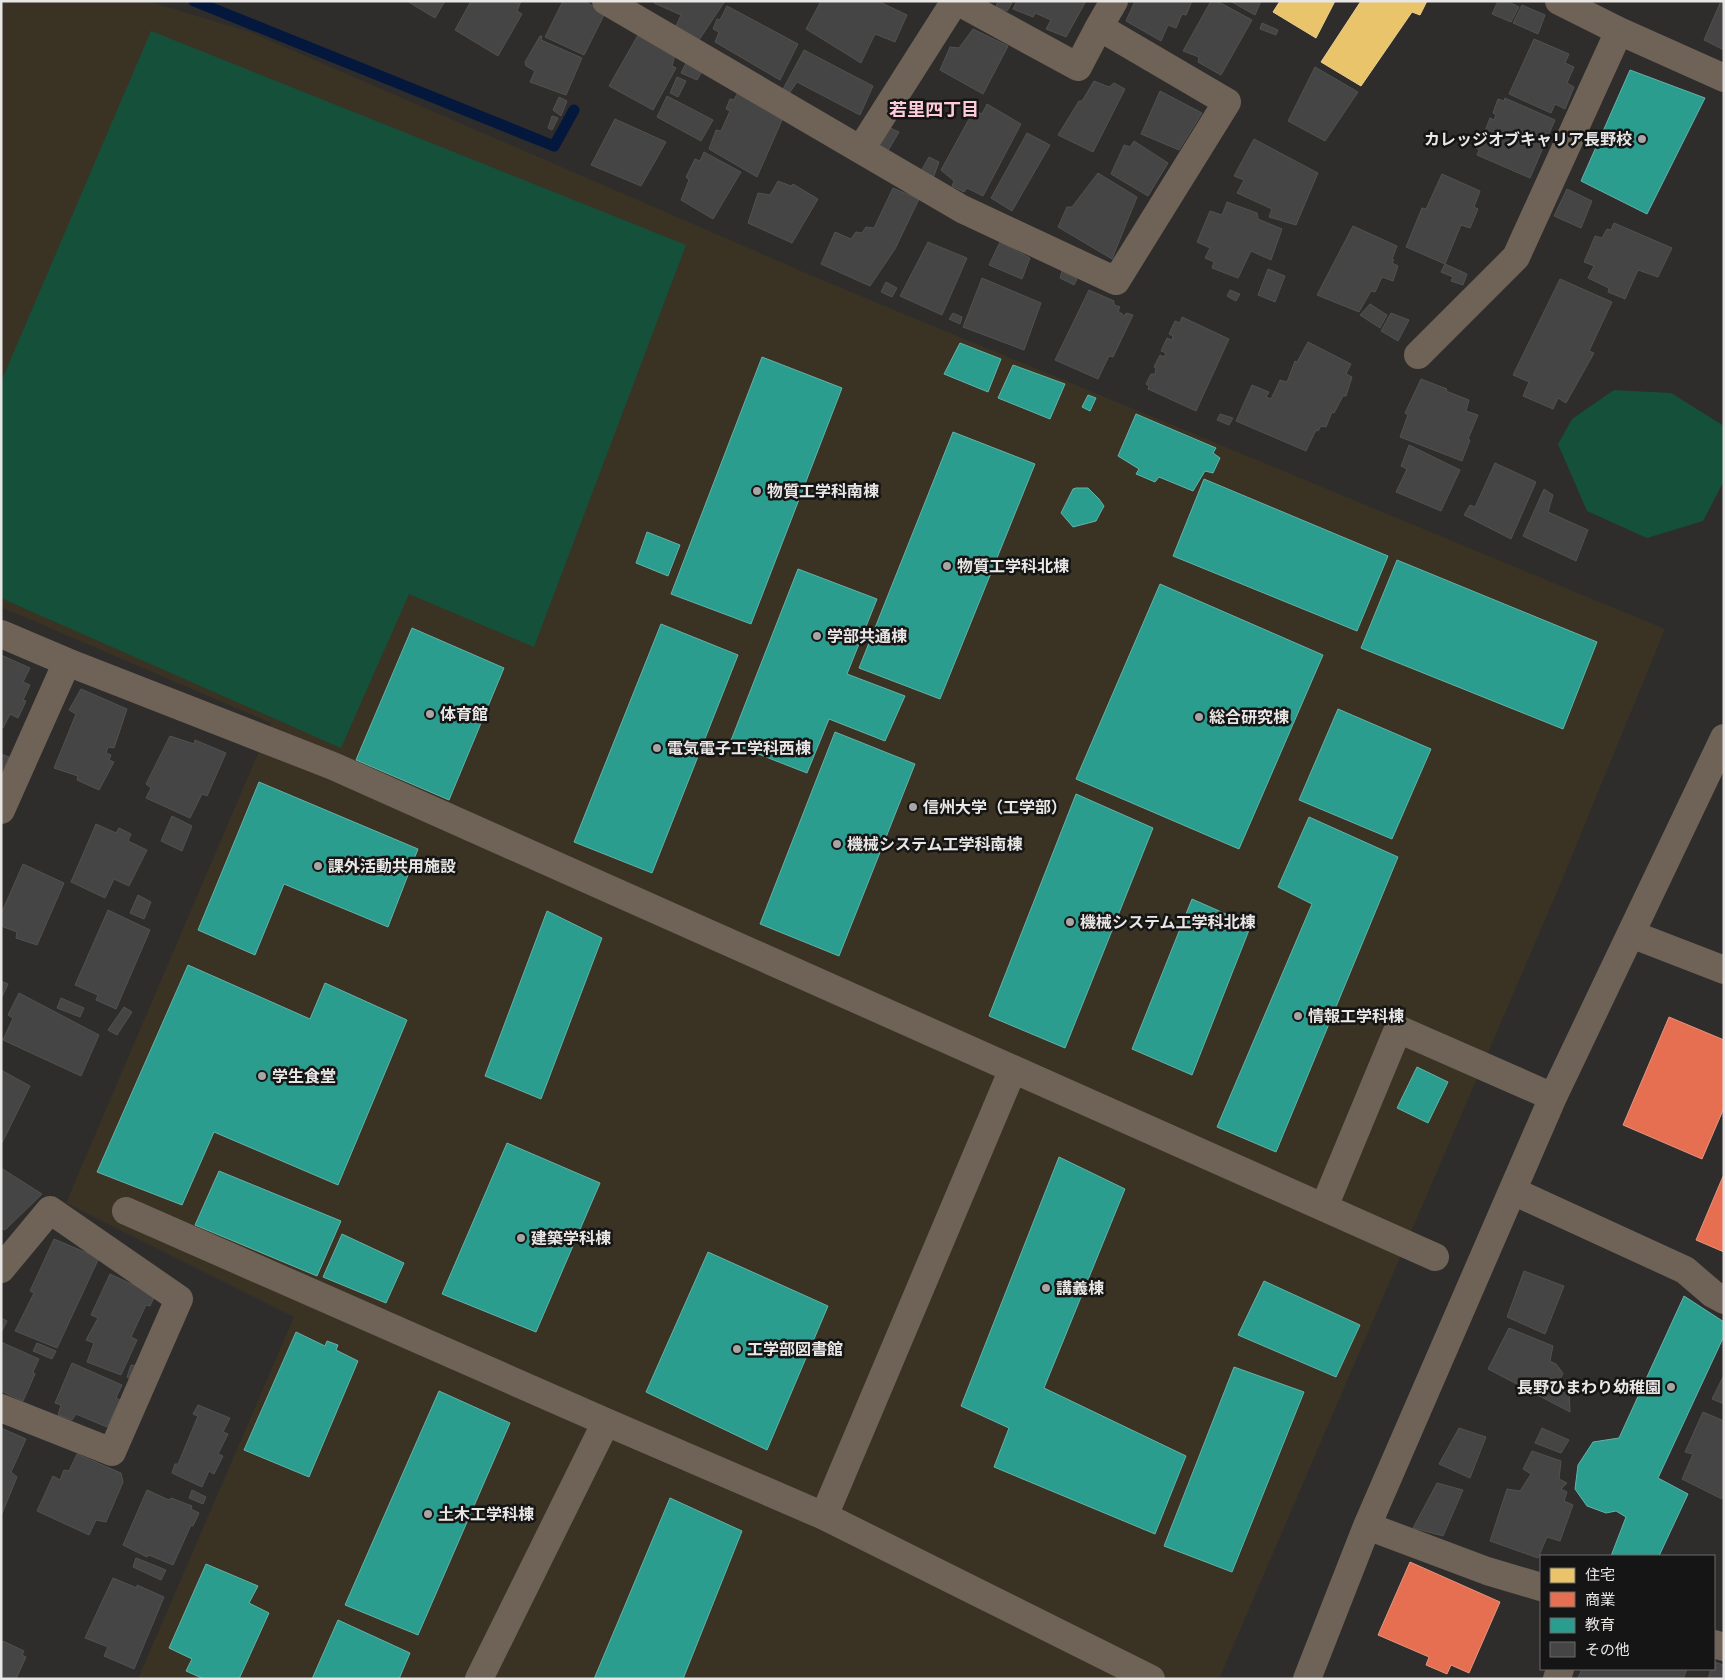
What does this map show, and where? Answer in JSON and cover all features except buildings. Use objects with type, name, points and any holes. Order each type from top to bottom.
[{"type":"street","points":[[606,1],[962,209],[1116,281],[1227,102],[1099,27]]},
{"type":"street","points":[[861,150],[956,1],[1078,67],[1114,1]]},
{"type":"street","points":[[1559,1],[1619,31],[1724,78]]},
{"type":"street","points":[[1418,355],[1516,257],[1619,31]]},
{"type":"street","points":[[1,634],[67,662],[333,766],[1435,1257]]},
{"type":"street","points":[[1,810],[67,662]]},
{"type":"street","points":[[1307,1679],[1367,1526],[1553,1097],[1724,738]]},
{"type":"street","points":[[1632,934],[1724,970]]},
{"type":"street","points":[[1324,1207],[1398,1029],[1553,1097]]},
{"type":"street","points":[[824,1516],[1013,1069]]},
{"type":"street","points":[[1513,1191],[1685,1270],[1713,1294],[1724,1300]]},
{"type":"street","points":[[1,1269],[50,1210],[180,1299],[112,1452],[1,1408]]},
{"type":"street","points":[[126,1211],[824,1516],[1151,1679]]},
{"type":"street","points":[[479,1679],[606,1422]]},
{"type":"street","points":[[1367,1526],[1487,1571],[1540,1587]]},
{"type":"shaded area","name":"信州大学（工学部）","points":[[1,1],[147,1],[250,32],[822,280],[1665,629],[1557,892],[1219,1679],[138,1679],[294,1317],[66,1203],[271,723],[1,607]]},
{"type":"green space","points":[[151,31],[686,245],[534,647],[409,594],[341,748],[1,598],[1,382]]},
{"type":"green space","points":[[1614,390],[1671,393],[1724,426],[1724,481],[1703,521],[1647,538],[1587,511],[1558,444],[1572,419]]},
{"type":"waterway","points":[[194,1],[554,146],[574,110]]},
{"type":"place","name":"カレッジオブキャリア長野校","points":[[1642,139]]},
{"type":"place","name":"物質工学科南棟","points":[[757,491]]},
{"type":"place","name":"物質工学科北棟","points":[[947,566]]},
{"type":"place","name":"学部共通棟","points":[[817,636]]},
{"type":"place","name":"体育館","points":[[430,714]]},
{"type":"place","name":"総合研究棟","points":[[1199,717]]},
{"type":"place","name":"電気電子工学科西棟","points":[[657,748]]},
{"type":"place","name":"信州大学（工学部）","points":[[913,807]]},
{"type":"place","name":"機械システム工学科南棟","points":[[837,844]]},
{"type":"place","name":"課外活動共用施設","points":[[318,866]]},
{"type":"place","name":"機械システム工学科北棟","points":[[1070,922]]},
{"type":"place","name":"情報工学科棟","points":[[1298,1016]]},
{"type":"place","name":"学生食堂","points":[[262,1076]]},
{"type":"place","name":"建築学科棟","points":[[521,1238]]},
{"type":"place","name":"講義棟","points":[[1046,1288]]},
{"type":"place","name":"工学部図書館","points":[[737,1349]]},
{"type":"place","name":"長野ひまわり幼稚園","points":[[1671,1387]]},
{"type":"place","name":"土木工学科棟","points":[[428,1514]]},
{"type":"district","name":"若里四丁目","points":[[934,109]]}]
